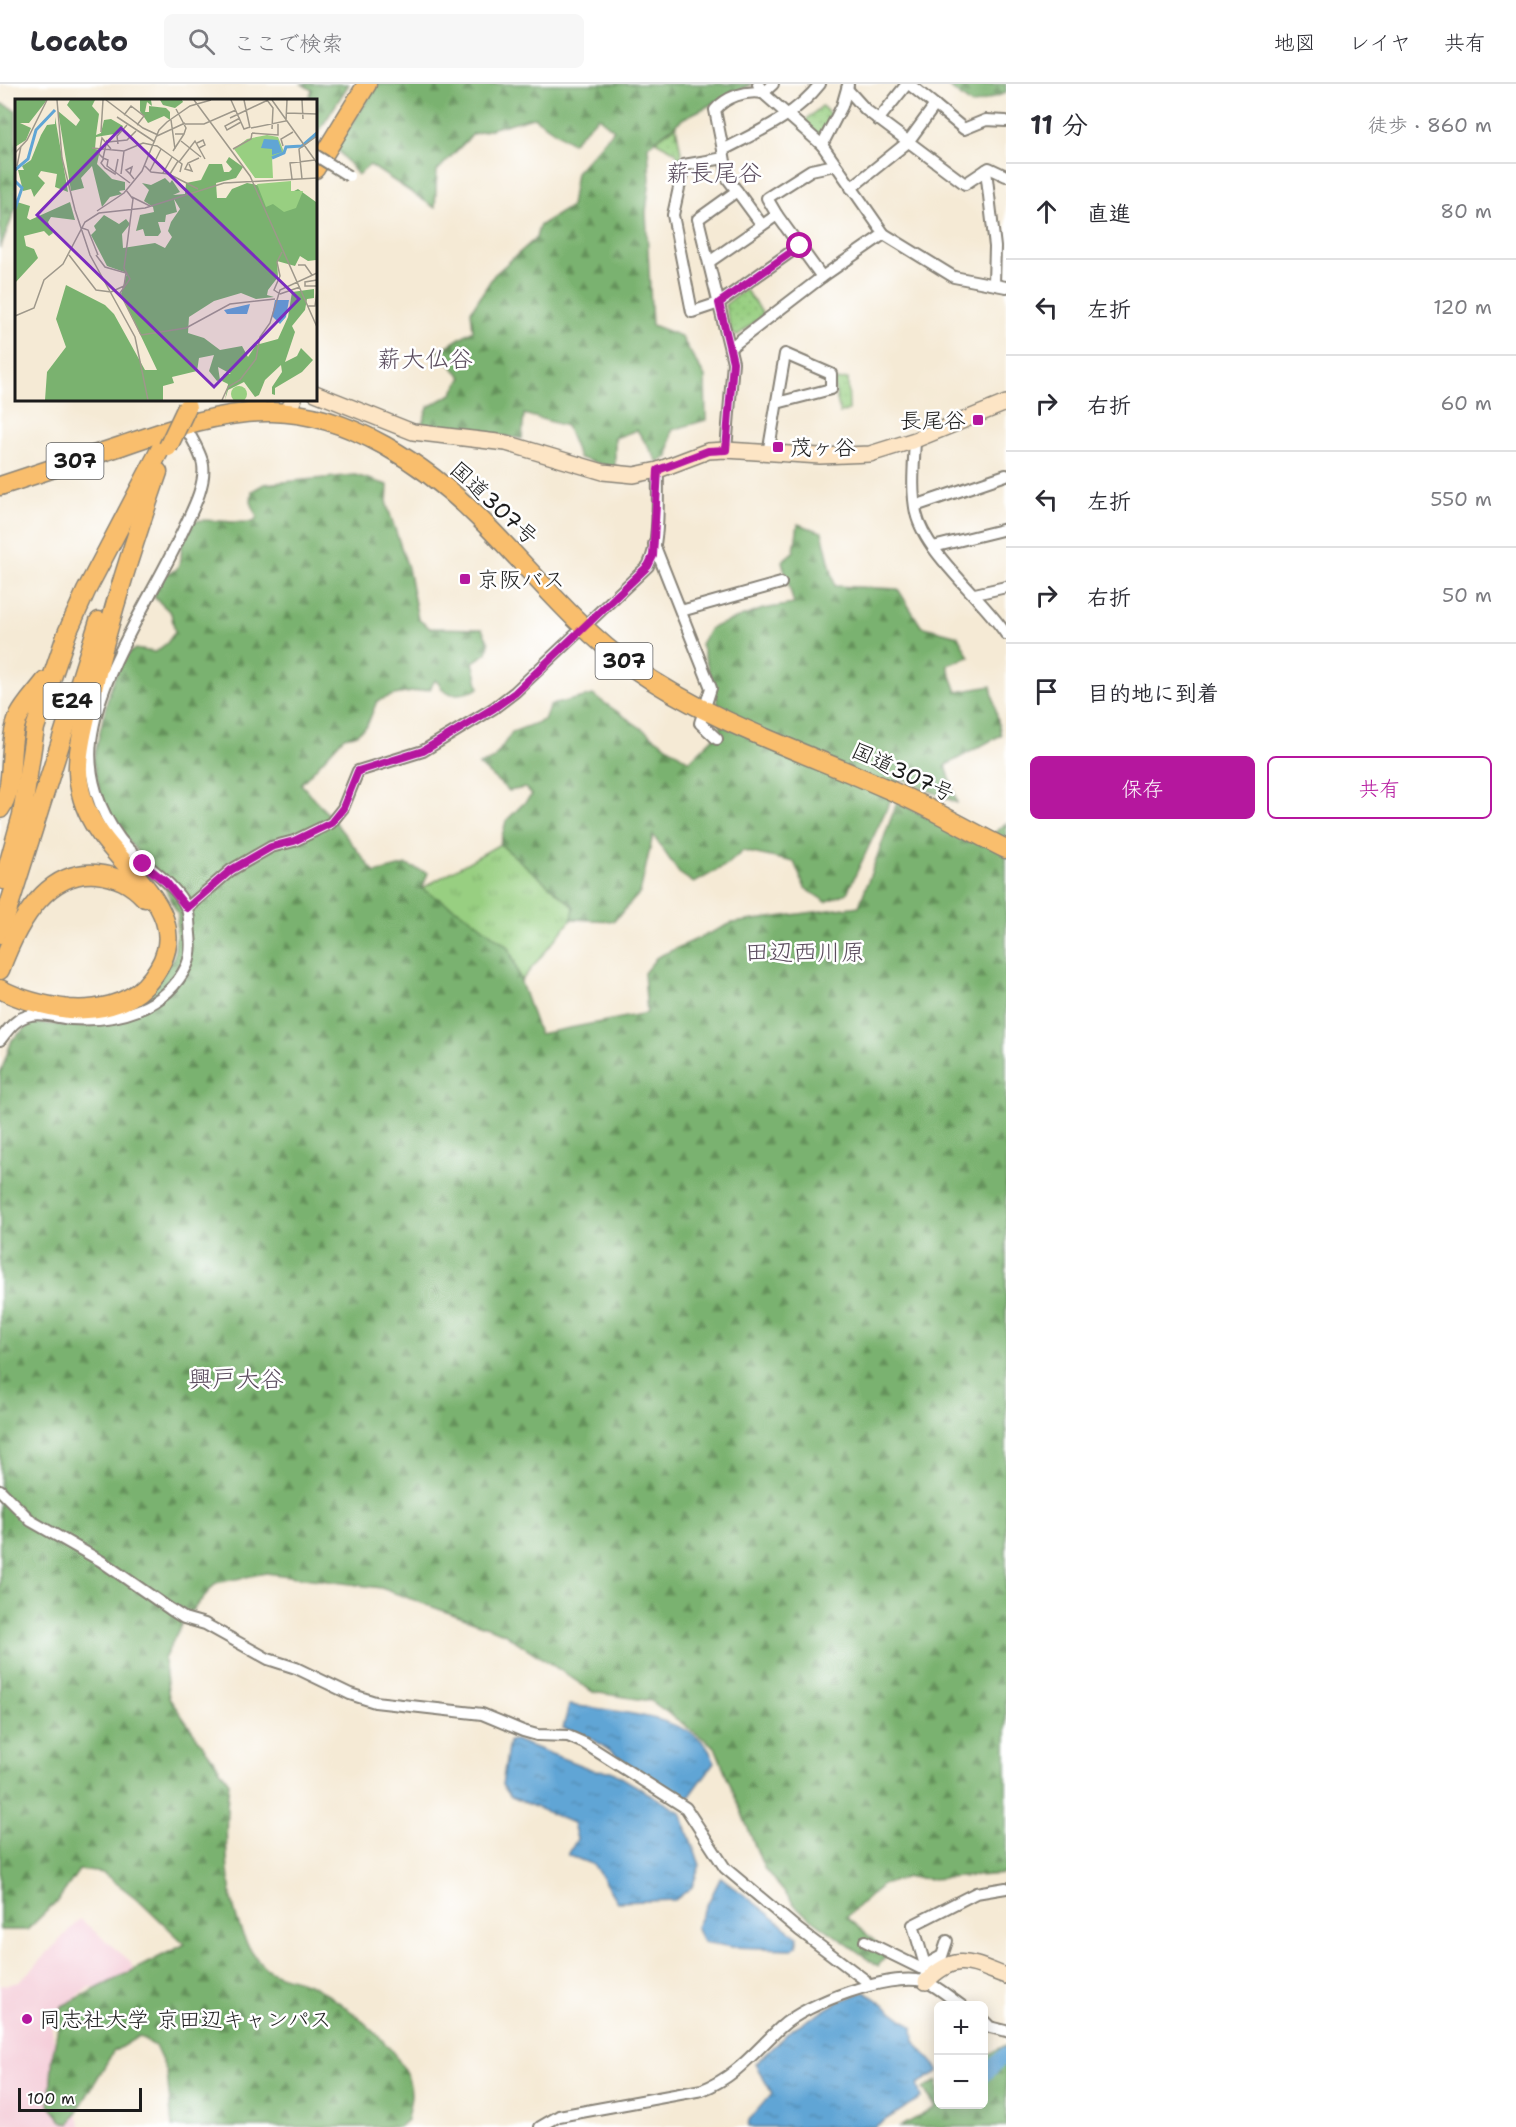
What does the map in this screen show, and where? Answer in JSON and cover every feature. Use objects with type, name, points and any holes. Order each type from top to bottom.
[{"type":"highway","points":[[316,155],[360,84]]},
{"type":"highway","points":[[316,167],[367,84]]},
{"type":"highway","name":"国道307号","points":[[0,486],[186,407],[236,414],[291,406],[309,416],[369,436],[438,480],[477,516],[582,625],[629,665],[702,710],[896,792],[1006,849]]},
{"type":"highway","name":"E24","points":[[0,893],[22,815],[36,728],[76,612],[186,407]]},
{"type":"highway","name":"E24","points":[[0,934],[99,619],[158,472],[165,447]]},
{"type":"highway","points":[[2,982],[61,1008],[79,1010],[107,1006],[142,989],[161,962],[166,933],[158,901],[91,819],[80,786],[78,765],[81,739],[100,657],[128,559],[158,472]]},
{"type":"highway","points":[[0,809],[8,789],[11,750],[19,716],[56,666]]},
{"type":"highway","points":[[88,874],[118,878],[137,890],[150,906],[157,928],[156,952],[146,973],[128,989],[99,1000],[76,1001],[53,999],[2,982],[9,945],[28,914],[50,889],[62,881],[88,874]]},
{"type":"street","points":[[762,225],[728,179],[715,110],[723,100],[773,84]]},
{"type":"street","points":[[800,246],[719,303],[692,312],[673,215],[684,165],[723,154],[788,116],[805,103],[820,84]]},
{"type":"street","points":[[878,120],[908,84],[964,129],[986,120],[1006,122]]},
{"type":"street","points":[[822,145],[848,87],[878,120],[965,183],[989,168],[1006,176]]},
{"type":"street","points":[[761,88],[788,116],[822,145],[884,234],[954,277],[1006,287]]},
{"type":"street","points":[[851,188],[908,142],[935,105]]},
{"type":"street","points":[[316,158],[349,176]]},
{"type":"street","points":[[822,277],[767,198],[810,170],[835,165]]},
{"type":"street","points":[[986,170],[995,247],[994,283]]},
{"type":"street","points":[[726,450],[732,393],[730,347],[698,219],[737,191]]},
{"type":"street","points":[[709,262],[777,215]]},
{"type":"street","points":[[730,347],[822,277],[884,234]]},
{"type":"street","points":[[768,454],[785,354],[831,374],[831,388],[777,403]]},
{"type":"street","points":[[316,393],[385,423],[413,432],[506,443],[603,472],[634,475],[658,470],[708,451],[726,450],[820,456],[870,454],[915,440],[1006,403]]},
{"type":"street","points":[[0,1040],[13,1022],[32,1014],[72,1019],[104,1019],[132,1015],[153,1003],[187,965],[191,944],[187,908],[166,882],[143,864],[119,838],[92,782],[89,758],[92,733],[108,682],[133,627],[170,560],[193,509],[203,474],[203,464],[186,407]]},
{"type":"street","points":[[915,440],[916,514],[933,547],[975,594],[1006,634]]},
{"type":"street","points":[[187,908],[231,870],[271,847],[294,841],[331,823],[343,808],[358,771],[423,751],[515,693],[582,625],[648,566],[653,556],[658,470]]},
{"type":"street","points":[[915,506],[1006,475]]},
{"type":"street","points":[[933,547],[1006,529]]},
{"type":"street","points":[[654,544],[711,688],[702,710],[700,723],[717,739]]},
{"type":"street","points":[[681,611],[781,583]]},
{"type":"street","points":[[975,594],[1006,587]]},
{"type":"street","points":[[0,1490],[31,1521],[101,1561],[170,1610],[205,1624],[268,1659],[296,1668],[351,1694],[375,1701],[482,1714],[537,1735],[568,1736],[584,1743],[686,1808],[724,1868],[799,1930],[865,1980],[867,1985]]},
{"type":"street","points":[[926,1982],[926,1965],[913,1925],[976,1893],[1006,1888]]},
{"type":"street","points":[[865,1941],[920,1968],[942,1956],[947,1941]]},
{"type":"street","points":[[926,1982],[940,1968],[957,1961],[1006,1976]]},
{"type":"street","points":[[540,2127],[559,2116],[702,2090],[720,2083],[735,2073],[793,2018],[867,1985],[912,1979],[926,1982],[954,2001]]},
{"type":"street","points":[[988,2024],[1006,2031]]},
{"type":"shaded area","name":"同志社大学 京田辺キャンパス","points":[[80,1919],[130,1961],[134,1971],[112,1990],[89,1987],[55,2015],[51,2024],[60,2072],[82,2127],[0,2127],[0,1986],[19,1982]]},
{"type":"green space","points":[[302,84],[349,84],[318,133],[316,132],[316,99],[308,99],[312,90]]},
{"type":"green space","points":[[378,84],[753,84],[684,118],[648,146],[650,179],[646,212],[652,325],[681,336],[705,377],[706,420],[672,430],[668,457],[658,462],[637,430],[615,438],[615,468],[579,458],[566,426],[524,414],[522,439],[422,424],[428,407],[452,394],[462,377],[438,352],[473,330],[471,311],[494,275],[536,238],[539,226],[571,206],[576,172],[614,130],[598,117],[572,143],[533,117],[473,134],[437,171],[435,208],[370,165],[358,175],[336,148]]},
{"type":"green space","points":[[945,84],[1006,84],[1006,93],[972,105]]},
{"type":"green space","points":[[0,103],[15,110],[15,210],[0,248]]},
{"type":"green space","points":[[822,106],[831,115],[821,134],[815,136],[802,123]]},
{"type":"green space","points":[[676,126],[682,158],[678,159],[676,152],[655,141]]},
{"type":"green space","points":[[745,289],[764,315],[737,336],[732,334],[725,305]]},
{"type":"green space","points":[[848,379],[849,410],[840,413],[833,381]]},
{"type":"green space","points":[[355,475],[388,485],[387,505],[408,568],[418,619],[430,628],[482,629],[489,643],[487,653],[473,662],[479,688],[467,693],[452,694],[444,691],[435,680],[430,689],[394,695],[377,701],[367,726],[355,735],[344,737],[301,784],[375,873],[406,865],[428,873],[422,889],[468,916],[509,948],[539,1034],[647,1013],[644,973],[657,957],[732,923],[859,906],[897,802],[982,845],[1006,823],[1006,1874],[931,1879],[907,1877],[882,1885],[846,1917],[889,1953],[878,1966],[799,1910],[764,1868],[715,1747],[651,1701],[593,1692],[504,1633],[381,1588],[266,1573],[216,1583],[183,1621],[164,1659],[169,1698],[229,1782],[226,1828],[229,1881],[241,1931],[252,1952],[266,1968],[322,1991],[355,2015],[387,2045],[408,2078],[411,2093],[407,2120],[399,2127],[172,2127],[167,2072],[155,2046],[139,2036],[113,2052],[70,2124],[62,2121],[49,2105],[53,2053],[62,2006],[185,1944],[141,1902],[103,1873],[79,1870],[59,1899],[27,1930],[0,1930],[0,1074],[12,1040],[31,1023],[82,1026],[123,1017],[174,957],[178,915],[162,881],[115,825],[101,796],[93,761],[110,689],[124,657],[135,649],[155,652],[167,643],[175,632],[171,613],[154,597],[161,575],[176,570],[181,560],[182,536],[192,521],[253,522],[257,517],[251,502],[252,491],[264,484]]},
{"type":"green space","points":[[798,524],[822,532],[835,586],[898,589],[921,626],[958,636],[969,657],[947,665],[957,692],[991,686],[1001,735],[946,765],[957,803],[901,778],[847,893],[826,902],[805,888],[794,862],[743,851],[728,864],[694,883],[679,873],[653,835],[640,893],[614,921],[572,919],[574,907],[500,844],[506,821],[532,795],[525,788],[509,791],[479,765],[493,760],[512,732],[544,720],[550,705],[593,695],[689,761],[721,730],[717,699],[701,644],[710,628],[763,609],[794,604],[782,561],[794,551]]},
{"type":"green space","points":[[500,844],[575,907],[572,919],[521,981],[509,947],[421,889]]},
{"type":"green space","points":[[1006,2045],[1006,2127],[900,2127],[934,2108],[988,2109],[988,2055]]},
{"type":"green space","points":[[934,2083],[934,2104],[923,2088]]},
{"type":"water","points":[[569,1705],[630,1713],[675,1725],[694,1735],[708,1747],[714,1763],[687,1800],[682,1801],[591,1738],[563,1728]]},
{"type":"water","points":[[515,1740],[593,1770],[611,1771],[680,1812],[700,1865],[692,1887],[675,1900],[617,1902],[594,1865],[568,1855],[577,1839],[573,1823],[511,1797],[502,1785],[509,1741]]},
{"type":"water","points":[[721,1877],[798,1937],[796,1946],[792,1949],[732,1947],[703,1942],[696,1927]]},
{"type":"water","points":[[865,1991],[913,2027],[914,2041],[934,2064],[934,2074],[917,2084],[921,2098],[874,2127],[748,2127],[749,2120],[772,2093],[755,2064],[792,2029],[836,2003]]},
{"type":"waterway","points":[[988,2071],[1006,2054]]},
{"type":"place","name":"長尾谷","points":[[978,420]]},
{"type":"place","name":"茂ヶ谷","points":[[778,447]]},
{"type":"place","name":"京阪バス","points":[[465,579]]},
{"type":"place","name":"同志社大学 京田辺キャンパス","points":[[27,2019]]},
{"type":"district","name":"薪長尾谷","points":[[714,173]]},
{"type":"district","name":"薪大仏谷","points":[[425,359]]},
{"type":"district","name":"田辺西川原","points":[[805,952]]},
{"type":"district","name":"興戸大谷","points":[[236,1379]]},
{"type":"route","points":[[143,864],[166,882],[187,908],[231,870],[271,847],[294,841],[331,823],[343,808],[358,771],[423,751],[515,693],[582,625],[648,566],[653,556],[655,539],[658,470],[708,451],[726,450],[733,362],[719,303],[800,246]]}]
